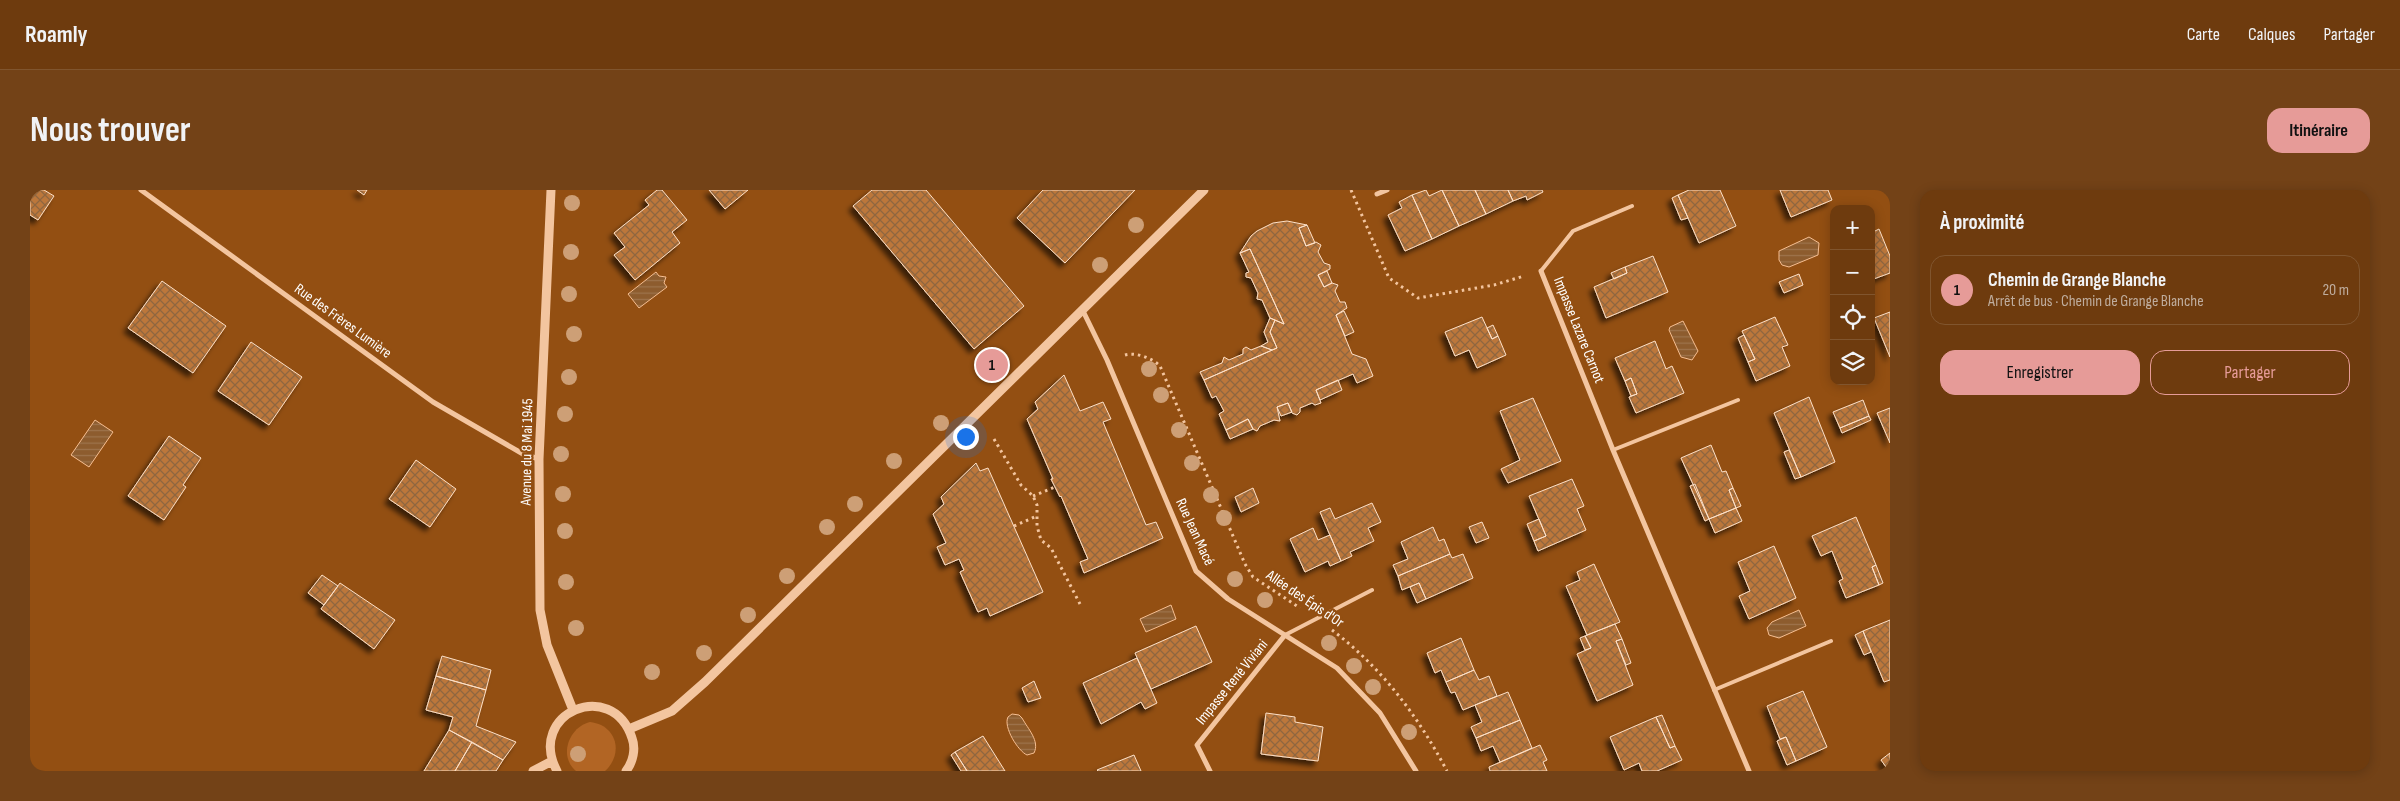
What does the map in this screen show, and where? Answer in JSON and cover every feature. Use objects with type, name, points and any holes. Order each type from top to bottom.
[{"type":"street","name":"Rue des Frères Lumière","points":[[142,190],[433,402],[523,454],[539,459]]},
{"type":"street","name":"Avenue du 8 Mai 1945","points":[[550,190],[539,459],[540,610],[547,645],[573,710]]},
{"type":"street","points":[[629,729],[672,711],[705,682],[1204,190]]},
{"type":"street","points":[[1377,194],[1387,190]]},
{"type":"street","name":"Impasse Lazare Carnot","points":[[1542,271],[1613,450],[1749,771]]},
{"type":"street","name":"Rue Jean Macé","points":[[1083,311],[1107,360],[1196,571],[1228,599],[1337,668],[1380,713],[1416,771]]},
{"type":"street","name":"Impasse René Viviani","points":[[1210,771],[1197,745],[1286,635]]},
{"type":"street","points":[[557,771],[552,761],[550,749],[556,726],[563,717],[573,710],[586,706],[599,706],[611,710],[622,718],[629,729],[633,742],[633,756],[626,771]]},
{"type":"street","points":[[533,771],[552,761]]},
{"type":"lane","name":"Impasse Lazare Carnot","points":[[1542,271],[1573,231],[1632,206]]},
{"type":"lane","points":[[1613,450],[1738,400]]},
{"type":"lane","points":[[1286,635],[1372,590]]},
{"type":"lane","points":[[1714,690],[1831,641]]},
{"type":"path","points":[[1351,190],[1389,278],[1418,298],[1494,285],[1542,271]]},
{"type":"path","name":"Allée des Épis d'Or","points":[[1107,360],[1128,354],[1155,360],[1160,366],[1245,564],[1253,577],[1316,618],[1358,650],[1394,688],[1428,736],[1446,771]]},
{"type":"path","points":[[994,438],[1021,485],[1033,496],[1037,505],[1041,540],[1050,548],[1080,604]]},
{"type":"path","points":[[1033,496],[1055,487]]},
{"type":"path","points":[[1014,526],[1037,516]]},
{"type":"shaded area","points":[[1809,237],[1819,243],[1818,255],[1789,267],[1782,265],[1779,260],[1779,251]]},
{"type":"shaded area","points":[[656,272],[659,276],[666,277],[664,283],[667,287],[639,308],[628,294]]},
{"type":"shaded area","points":[[1683,321],[1698,351],[1692,360],[1681,357],[1669,330],[1670,327]]},
{"type":"shaded area","points":[[95,420],[113,432],[89,467],[71,455]]},
{"type":"shaded area","points":[[1171,605],[1176,619],[1146,632],[1140,619]]},
{"type":"shaded area","points":[[1799,610],[1806,626],[1779,638],[1769,635],[1767,628],[1772,622]]},
{"type":"shaded area","points":[[1012,714],[1019,715],[1022,718],[1032,735],[1036,744],[1034,753],[1027,755],[1023,753],[1012,738],[1007,721],[1008,717]]},
{"type":"shaded area","points":[[590,722],[599,724],[606,729],[612,734],[615,741],[614,757],[605,771],[576,771],[568,758],[568,743],[572,736],[576,730]]},
{"type":"building","points":[[30,190],[44,190],[54,196],[38,220],[30,215]]},
{"type":"building","points":[[357,190],[367,190],[364,195]]},
{"type":"building","points":[[657,190],[662,190],[687,220],[672,232],[680,243],[635,280],[614,255],[625,247],[614,233],[649,205],[645,200]]},
{"type":"building","points":[[709,190],[748,190],[725,209]]},
{"type":"building","points":[[872,190],[926,190],[1024,306],[974,349],[853,206]]},
{"type":"building","points":[[1043,190],[1135,190],[1065,263],[1017,218]]},
{"type":"building","points":[[1426,190],[1429,196],[1442,190],[1459,226],[1432,239],[1412,195]]},
{"type":"building","points":[[1442,190],[1475,190],[1486,214],[1459,226]]},
{"type":"building","points":[[1475,190],[1508,190],[1513,201],[1486,214]]},
{"type":"building","points":[[1508,190],[1542,190],[1543,192],[1527,200],[1526,196],[1513,201]]},
{"type":"building","points":[[1689,190],[1720,190],[1736,226],[1699,243],[1678,195]]},
{"type":"building","points":[[1780,190],[1828,190],[1832,200],[1791,217]]},
{"type":"building","points":[[1412,195],[1432,239],[1405,251],[1388,215],[1402,208],[1399,202]]},
{"type":"building","points":[[1678,195],[1688,218],[1681,220],[1672,198]]},
{"type":"building","points":[[1287,221],[1307,225],[1299,228],[1306,246],[1316,242],[1321,245],[1318,252],[1324,263],[1330,265],[1330,269],[1318,275],[1324,287],[1332,283],[1338,285],[1335,291],[1340,302],[1345,302],[1347,308],[1336,315],[1352,354],[1366,359],[1373,376],[1357,383],[1353,374],[1316,390],[1321,403],[1315,405],[1312,403],[1300,408],[1300,412],[1297,415],[1292,413],[1288,403],[1277,407],[1280,421],[1274,420],[1260,426],[1257,431],[1253,429],[1248,419],[1226,430],[1219,414],[1224,411],[1216,396],[1212,398],[1204,380],[1277,348],[1270,332],[1275,320],[1284,324],[1250,249],[1240,253],[1251,236],[1257,231],[1273,223]]},
{"type":"building","points":[[1307,225],[1315,243],[1306,246],[1299,228]]},
{"type":"building","points":[[1879,229],[1890,256],[1890,273],[1875,279],[1875,250],[1875,231]]},
{"type":"building","points":[[1250,249],[1284,324],[1270,318],[1262,300],[1257,299],[1258,293],[1251,278],[1246,277],[1246,273],[1249,272],[1240,253]]},
{"type":"building","points":[[1653,256],[1668,292],[1606,318],[1594,287],[1627,273],[1625,267]]},
{"type":"building","points":[[1625,267],[1627,273],[1614,279],[1611,273]]},
{"type":"building","points":[[1327,271],[1332,283],[1324,287],[1318,275]]},
{"type":"building","points":[[1799,274],[1803,285],[1784,293],[1779,282]]},
{"type":"building","points":[[162,281],[226,326],[193,373],[128,328]]},
{"type":"building","points":[[1344,311],[1354,332],[1345,336],[1336,315]]},
{"type":"building","points":[[1890,312],[1890,357],[1875,320],[1875,318]]},
{"type":"building","points":[[1482,317],[1492,339],[1498,336],[1506,355],[1477,368],[1469,350],[1455,356],[1445,332]]},
{"type":"building","points":[[1775,317],[1788,345],[1782,347],[1790,366],[1756,381],[1748,362],[1755,359],[1742,331]]},
{"type":"building","points":[[1270,318],[1275,320],[1270,332],[1277,348],[1272,350],[1261,346],[1268,342],[1264,332]]},
{"type":"building","points":[[1493,325],[1498,336],[1492,339],[1487,328]]},
{"type":"building","points":[[1744,335],[1755,359],[1748,362],[1738,338]]},
{"type":"building","points":[[1655,341],[1666,369],[1672,366],[1684,393],[1636,413],[1629,397],[1637,394],[1631,378],[1625,381],[1615,358]]},
{"type":"building","points":[[251,342],[302,377],[269,425],[218,391]]},
{"type":"building","points":[[1261,346],[1272,350],[1204,380],[1200,372],[1222,363],[1224,357],[1229,360],[1243,354],[1243,349],[1246,347],[1251,350]]},
{"type":"building","points":[[1064,375],[1080,411],[1103,402],[1111,419],[1103,422],[1146,525],[1156,522],[1163,538],[1084,573],[1080,562],[1088,559],[1061,496],[1051,479],[1053,479],[1027,419],[1038,409],[1035,402]]},
{"type":"building","points":[[1631,378],[1637,394],[1631,396],[1625,381]]},
{"type":"building","points":[[1338,380],[1342,390],[1320,400],[1316,390]]},
{"type":"building","points":[[1809,397],[1835,462],[1801,477],[1774,413]]},
{"type":"building","points":[[1533,398],[1561,461],[1508,483],[1501,469],[1520,460],[1500,411]]},
{"type":"building","points":[[1863,400],[1869,416],[1840,428],[1833,412]]},
{"type":"building","points":[[1288,403],[1292,412],[1281,416],[1277,407]]},
{"type":"building","points":[[1890,408],[1890,443],[1877,413]]},
{"type":"building","points":[[1869,416],[1871,420],[1842,433],[1840,428]]},
{"type":"building","points":[[1248,419],[1253,429],[1230,439],[1226,430]]},
{"type":"building","points":[[169,436],[201,458],[183,485],[186,487],[164,520],[128,496]]},
{"type":"building","points":[[1711,445],[1722,472],[1726,471],[1733,488],[1729,490],[1736,508],[1709,519],[1681,458]]},
{"type":"building","points":[[1789,450],[1801,477],[1795,479],[1784,452]]},
{"type":"building","points":[[416,460],[456,489],[430,527],[389,499]]},
{"type":"building","points":[[976,463],[980,471],[988,468],[1043,592],[990,616],[987,608],[978,612],[960,572],[964,570],[959,559],[945,565],[937,547],[946,543],[933,514],[944,504],[941,497]]},
{"type":"building","points":[[1572,479],[1584,506],[1577,509],[1586,530],[1538,551],[1534,541],[1546,536],[1529,496]]},
{"type":"building","points":[[1695,484],[1709,519],[1705,521],[1690,486]]},
{"type":"building","points":[[1253,488],[1259,503],[1241,512],[1235,497]]},
{"type":"building","points":[[1733,488],[1741,506],[1736,508],[1729,490]]},
{"type":"building","points":[[1372,503],[1381,522],[1368,528],[1374,541],[1350,552],[1352,556],[1341,561],[1320,512],[1330,508],[1335,519]]},
{"type":"building","points":[[1736,508],[1742,521],[1715,533],[1709,519]]},
{"type":"building","points":[[1856,517],[1876,565],[1872,567],[1879,585],[1846,598],[1839,581],[1843,579],[1832,551],[1821,556],[1812,536]]},
{"type":"building","points":[[1539,519],[1546,536],[1534,541],[1527,524]]},
{"type":"building","points":[[1482,522],[1489,538],[1476,543],[1469,527]]},
{"type":"building","points":[[1433,527],[1439,541],[1444,539],[1450,554],[1398,576],[1393,565],[1408,559],[1401,542]]},
{"type":"building","points":[[1313,528],[1318,540],[1330,535],[1341,561],[1330,566],[1328,561],[1305,572],[1290,539]]},
{"type":"building","points":[[1774,546],[1796,598],[1749,619],[1739,596],[1750,591],[1738,562]]},
{"type":"building","points":[[1450,554],[1452,558],[1463,554],[1473,578],[1426,599],[1419,583],[1402,590],[1398,576]]},
{"type":"building","points":[[1594,564],[1620,622],[1587,635],[1566,586],[1580,580],[1577,572]]},
{"type":"building","points":[[1876,565],[1883,583],[1879,585],[1872,567]]},
{"type":"building","points":[[322,575],[338,586],[324,605],[308,593]]},
{"type":"building","points":[[340,583],[395,620],[374,649],[321,609]]},
{"type":"building","points":[[1419,583],[1426,599],[1417,603],[1410,587]]},
{"type":"building","points":[[1890,620],[1890,680],[1884,682],[1863,631]]},
{"type":"building","points":[[1615,624],[1622,639],[1616,641],[1633,685],[1597,701],[1577,654],[1591,648],[1585,636]]},
{"type":"building","points":[[1196,626],[1212,662],[1151,689],[1135,653]]},
{"type":"building","points":[[1863,631],[1871,652],[1864,655],[1855,635]]},
{"type":"building","points":[[1585,636],[1591,648],[1585,650],[1580,638]]},
{"type":"building","points":[[1461,638],[1474,670],[1446,682],[1441,670],[1435,673],[1427,653]]},
{"type":"building","points":[[1622,639],[1631,663],[1626,665],[1616,641]]},
{"type":"building","points":[[442,656],[491,670],[486,690],[436,676]]},
{"type":"building","points":[[1137,658],[1157,703],[1145,709],[1141,702],[1101,724],[1083,683]]},
{"type":"building","points":[[1474,670],[1479,680],[1489,676],[1497,696],[1463,710],[1455,692],[1451,693],[1446,682]]},
{"type":"building","points":[[436,676],[486,690],[476,726],[516,742],[503,760],[449,730],[453,717],[426,710]]},
{"type":"building","points":[[1034,681],[1041,698],[1028,702],[1022,688]]},
{"type":"building","points":[[1803,691],[1827,747],[1796,761],[1786,737],[1780,739],[1767,706]]},
{"type":"building","points":[[1508,692],[1520,720],[1476,738],[1471,727],[1482,722],[1475,705]]},
{"type":"building","points":[[1266,713],[1295,717],[1295,722],[1323,727],[1318,761],[1261,754]]},
{"type":"building","points":[[1662,715],[1675,746],[1670,748],[1656,717]]},
{"type":"building","points":[[1656,717],[1670,748],[1675,746],[1682,760],[1657,771],[1642,771],[1639,763],[1624,770],[1610,737]]},
{"type":"building","points":[[1520,720],[1532,748],[1500,762],[1493,746],[1481,751],[1476,738]]},
{"type":"building","points":[[449,730],[472,742],[455,771],[424,771]]},
{"type":"building","points":[[983,736],[1005,771],[967,771],[955,752]]},
{"type":"building","points":[[1786,737],[1796,761],[1787,765],[1777,741]]},
{"type":"building","points":[[472,742],[503,760],[496,771],[455,771]]},
{"type":"building","points":[[1540,745],[1547,760],[1543,762],[1547,771],[1490,771],[1489,767]]},
{"type":"building","points":[[955,752],[967,771],[961,771],[951,755]]},
{"type":"building","points":[[1890,753],[1890,771],[1889,771],[1881,760]]},
{"type":"building","points":[[1134,755],[1141,771],[1097,770]]},
{"type":"place","name":"Chemin de Grange Blanche","points":[[992,365]]}]
